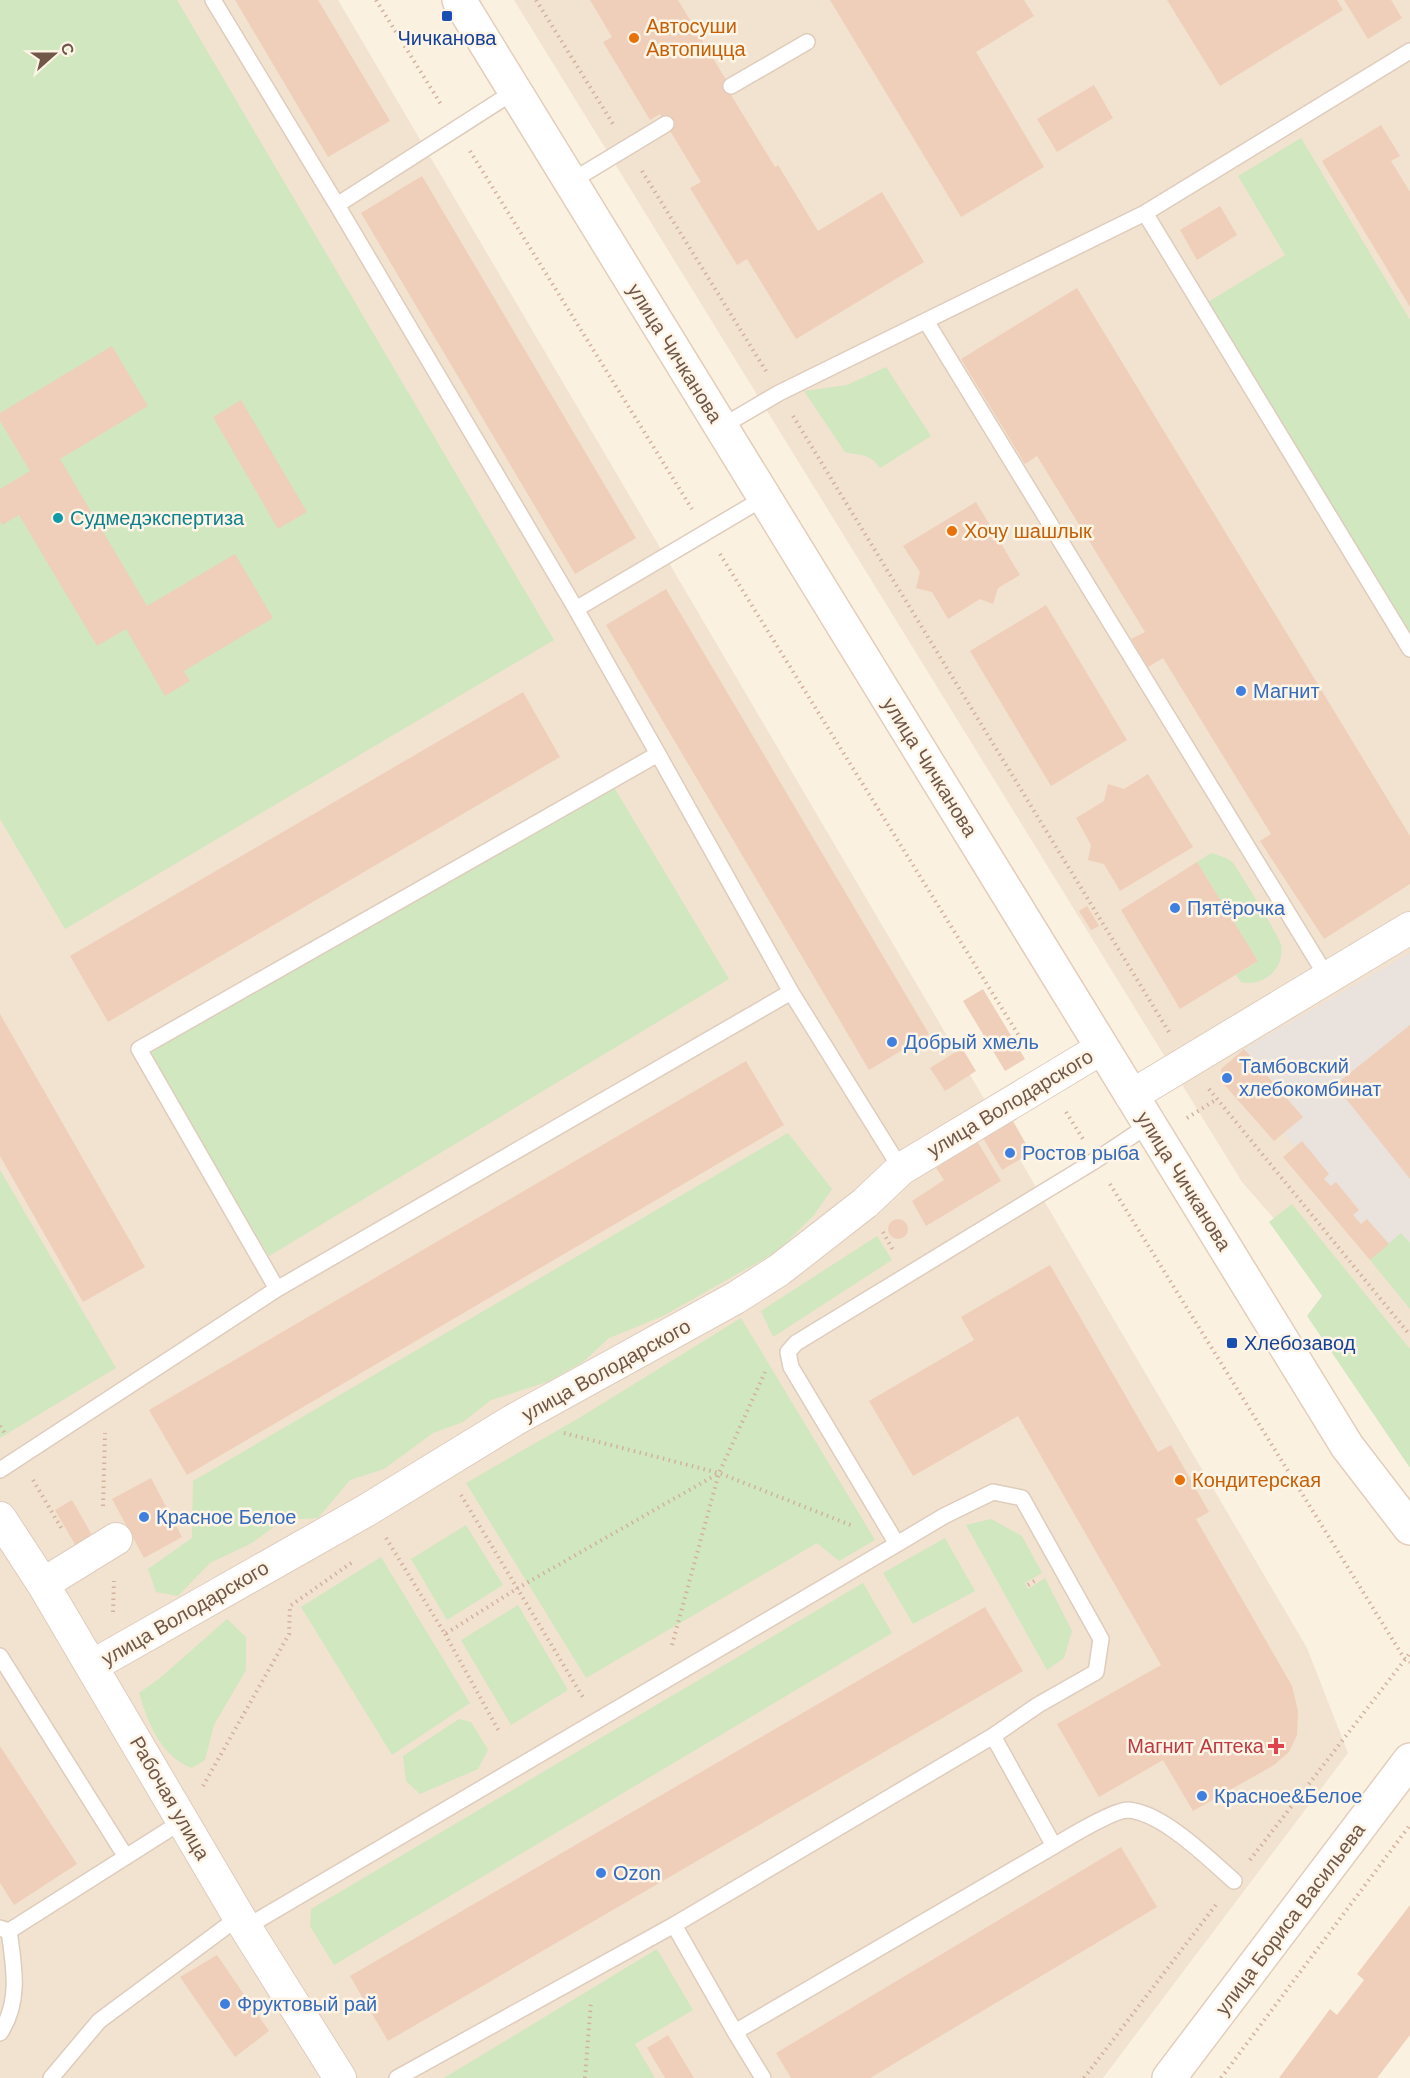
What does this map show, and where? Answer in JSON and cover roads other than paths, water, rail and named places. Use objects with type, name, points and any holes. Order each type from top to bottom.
[{"type":"main road","name":"улица Чичканова","points":[[459,0],[1347,1446],[1410,1528]]},
{"type":"main road","name":"улица Бориса Васильева","points":[[1169,2078],[1410,1760]]},
{"type":"street","points":[[1131,1095],[1410,928]]},
{"type":"street","name":"улица Володарского","points":[[102,1660],[367,1510],[514,1420],[737,1297],[779,1270],[865,1203],[901,1169],[1102,1048]]},
{"type":"street","name":"Рабочая улица","points":[[0,1518],[43,1584],[102,1660],[184,1820],[340,2078]]},
{"type":"street","points":[[43,1584],[116,1539]]},
{"type":"lane","points":[[213,0],[576,609],[791,992],[901,1169]]},
{"type":"lane","points":[[730,86],[807,42]]},
{"type":"lane","points":[[721,427],[779,393],[1145,213],[1410,51]]},
{"type":"lane","points":[[337,205],[515,92]]},
{"type":"lane","points":[[570,182],[666,124]]},
{"type":"lane","points":[[1145,213],[1410,650]]},
{"type":"lane","points":[[926,321],[1327,977]]},
{"type":"lane","points":[[576,609],[764,498]]},
{"type":"lane","points":[[277,1289],[139,1048],[658,754]]},
{"type":"lane","points":[[0,1470],[277,1289],[791,992]]},
{"type":"lane","points":[[897,1544],[791,1367],[788,1352],[796,1343],[907,1273],[1096,1160],[1150,1124]]},
{"type":"lane","points":[[51,2078],[99,2021],[244,1922],[597,1720],[944,1516],[993,1492],[1022,1498],[1101,1639],[1096,1672],[993,1736],[674,1925],[396,2078]]},
{"type":"lane","points":[[0,1656],[126,1857]]},
{"type":"lane","points":[[993,1736],[1054,1846]]},
{"type":"lane","points":[[735,2032],[1054,1846],[1103,1819],[1128,1810],[1168,1825],[1234,1881]]},
{"type":"lane","points":[[0,2033],[8,2020],[16,1982],[5,1929],[184,1820]]},
{"type":"lane","points":[[674,1925],[763,2078]]},
{"type":"place","name":"Чичканова","points":[[447,16]]},
{"type":"place","name":"Автосуши Автопицца","points":[[634,38]]},
{"type":"place","name":"Судмедэкспертиза","points":[[58,518]]},
{"type":"place","name":"Хочу шашлык","points":[[952,531]]},
{"type":"place","name":"Магнит","points":[[1241,691]]},
{"type":"place","name":"Пятёрочка","points":[[1175,908]]},
{"type":"place","name":"Добрый хмель","points":[[892,1042]]},
{"type":"place","name":"Тамбовский хлебокомбинат","points":[[1227,1078]]},
{"type":"place","name":"Ростов рыба","points":[[1010,1153]]},
{"type":"place","name":"Хлебозавод","points":[[1232,1343]]},
{"type":"place","name":"Кондитерская","points":[[1180,1480]]},
{"type":"place","name":"Красное Белое","points":[[144,1517]]},
{"type":"place","name":"Магнит Аптека","points":[[1276,1746]]},
{"type":"place","name":"Красное&Белое","points":[[1202,1796]]},
{"type":"place","name":"Ozon","points":[[601,1873]]},
{"type":"place","name":"Фруктовый рай","points":[[225,2004]]}]
